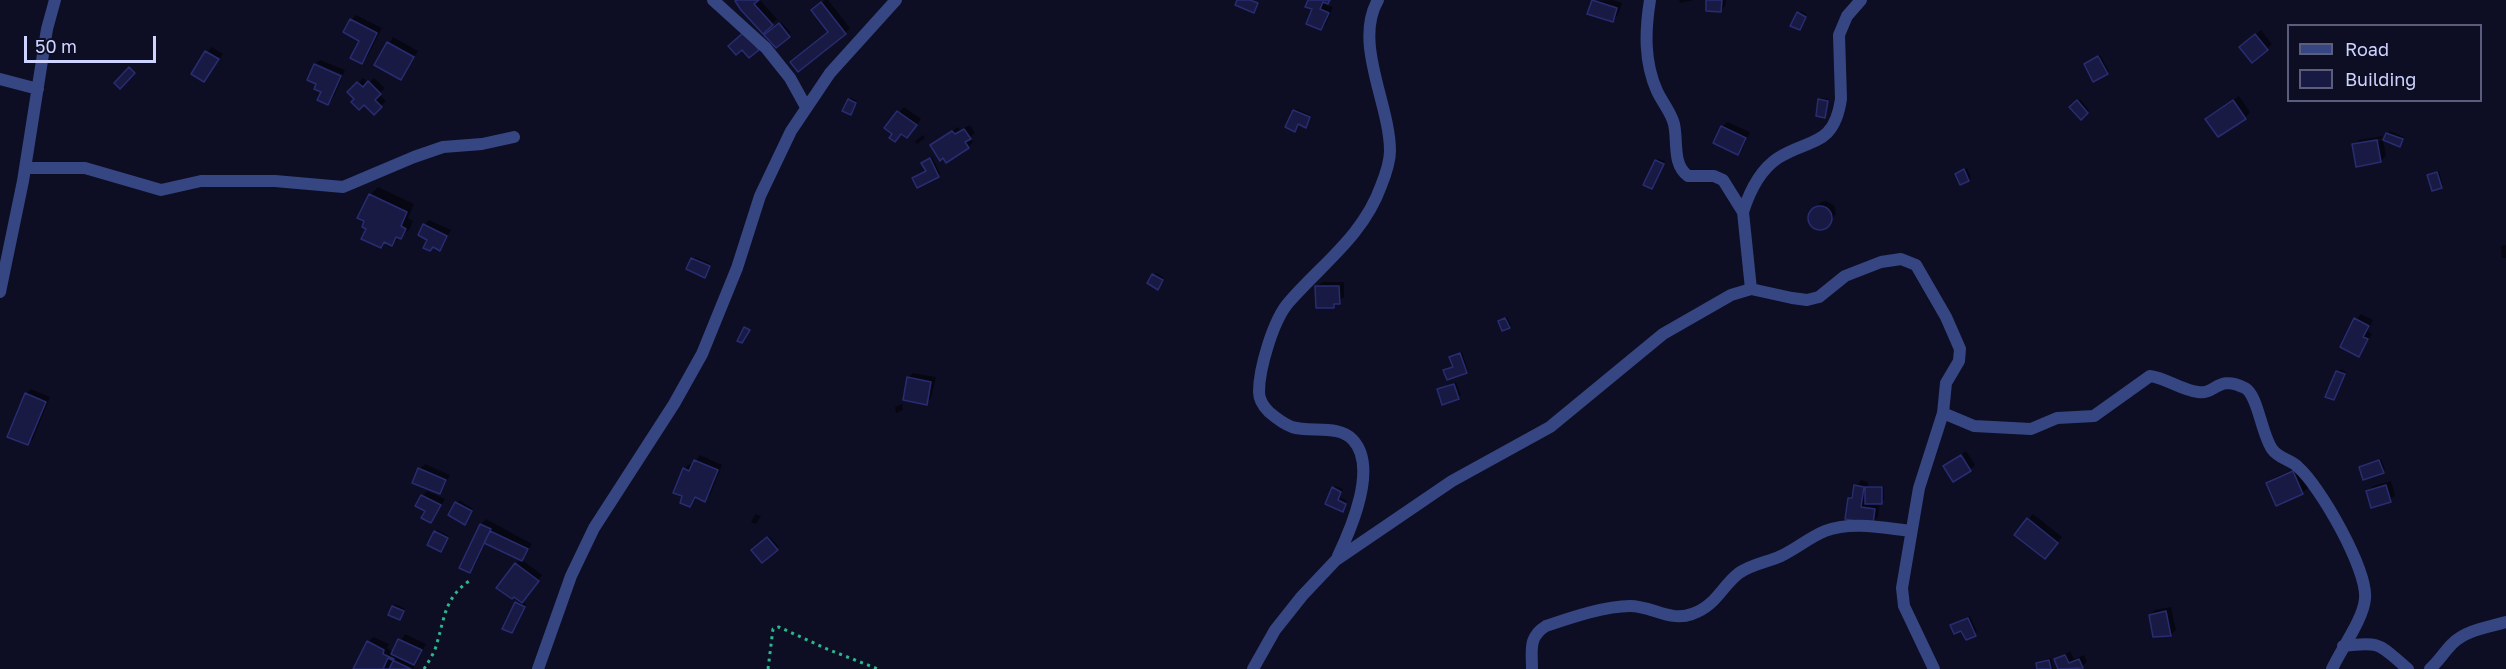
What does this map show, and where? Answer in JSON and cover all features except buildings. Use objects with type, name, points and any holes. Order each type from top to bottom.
[{"type":"street","points":[[0,292],[26,168],[46,29],[55,0]]},
{"type":"street","points":[[712,0],[766,48],[790,78],[806,107]]},
{"type":"street","points":[[538,669],[571,576],[594,528],[674,404],[702,354],[742,254],[759,196],[791,131],[844,57],[896,0]]},
{"type":"street","points":[[1336,560],[1353,524],[1362,490],[1360,454],[1354,440],[1345,434],[1332,431],[1300,429],[1276,418],[1265,408],[1259,395],[1266,358],[1279,316],[1288,303],[1321,271],[1362,224],[1381,187],[1387,168],[1390,152],[1370,39],[1370,24],[1378,0]]},
{"type":"street","points":[[1650,0],[1646,25],[1647,56],[1655,88],[1674,123],[1680,167],[1688,176],[1714,176],[1723,180],[1743,212],[1751,290]]},
{"type":"street","points":[[1743,212],[1753,188],[1777,159],[1825,136],[1832,127],[1840,110],[1841,99],[1839,35],[1846,16],[1861,0]]},
{"type":"street","points":[[0,79],[38,89]]},
{"type":"street","points":[[26,168],[85,168],[161,190],[201,181],[275,181],[343,188],[443,147],[482,144],[514,137]]},
{"type":"street","points":[[1253,669],[1275,630],[1302,596],[1336,560],[1452,481],[1550,427],[1663,334],[1716,303],[1751,290],[1807,300],[1826,293],[1845,276],[1881,262],[1901,259],[1916,265],[1946,317],[1960,349],[1959,361],[1944,389],[1943,412],[1924,469],[1902,588],[1904,606],[1934,669]]},
{"type":"street","points":[[1943,412],[1974,426],[2031,429],[2063,417],[2094,416],[2150,376],[2198,392],[2224,382],[2247,389],[2254,397],[2262,430],[2270,446],[2283,459],[2299,467],[2336,520],[2357,559],[2365,588],[2365,600],[2361,613],[2332,669]]},
{"type":"street","points":[[1532,669],[1533,639],[1537,632],[1546,626],[1621,607],[1640,607],[1664,615],[1692,615],[1714,602],[1725,586],[1741,572],[1780,556],[1822,532],[1842,527],[1911,531]]},
{"type":"street","points":[[2430,669],[2439,662],[2452,644],[2466,634],[2506,622]]},
{"type":"street","points":[[2343,646],[2360,644],[2382,647],[2408,669]]},
{"type":"path","points":[[424,669],[437,645],[450,600],[458,588],[470,580]]},
{"type":"path","points":[[768,669],[773,629],[779,627],[878,669]]}]
